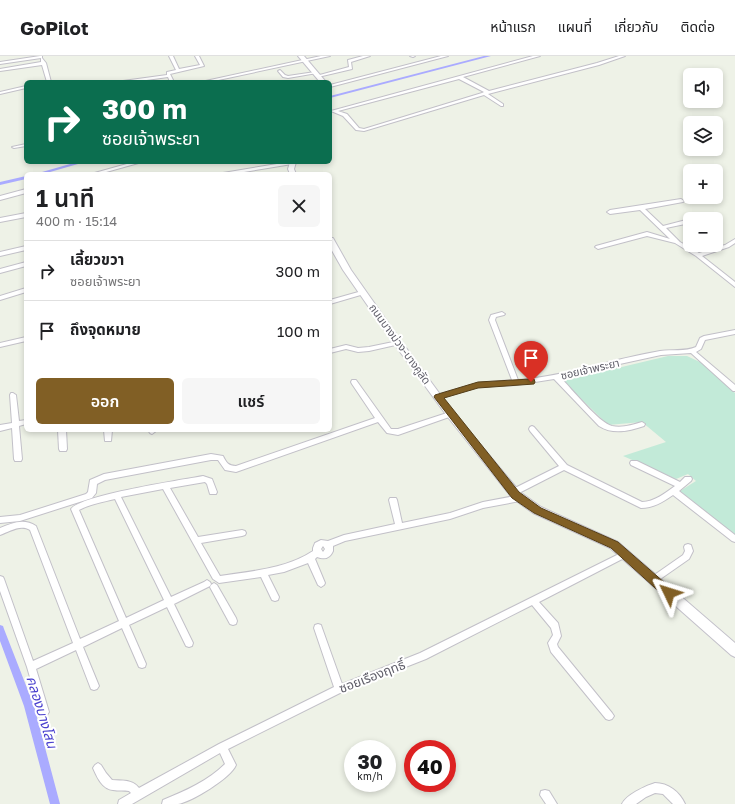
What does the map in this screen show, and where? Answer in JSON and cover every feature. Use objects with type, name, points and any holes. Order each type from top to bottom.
[{"type":"street","points":[[0,63],[41,56],[48,80]]},
{"type":"street","points":[[171,56],[178,71]]},
{"type":"street","points":[[168,76],[167,73],[202,66],[203,65],[197,56]]},
{"type":"street","points":[[212,80],[304,59],[328,56]]},
{"type":"street","points":[[280,71],[284,76],[289,77],[316,75],[351,68],[349,61],[368,56]]},
{"type":"street","points":[[332,85],[446,56]]},
{"type":"street","points":[[332,111],[538,56]]},
{"type":"street","points":[[332,111],[346,115],[358,129],[364,130],[485,93],[598,64],[623,56]]},
{"type":"street","points":[[304,59],[320,80]]},
{"type":"street","points":[[0,70],[44,63]]},
{"type":"street","points":[[138,80],[168,76]]},
{"type":"street","points":[[168,76],[171,80]]},
{"type":"street","points":[[459,77],[502,105]]},
{"type":"street","points":[[0,92],[23,89]]},
{"type":"street","points":[[14,147],[24,145]]},
{"type":"street","points":[[101,172],[132,164]]},
{"type":"street","points":[[236,172],[286,164]]},
{"type":"street","points":[[0,198],[24,192]]},
{"type":"street","points":[[610,212],[681,201]]},
{"type":"street","points":[[641,208],[678,243],[698,255],[735,285]]},
{"type":"street","points":[[0,220],[24,215]]},
{"type":"street","points":[[661,228],[683,223]]},
{"type":"street","points":[[598,247],[647,234],[678,243]]},
{"type":"street","points":[[698,255],[727,246],[735,241]]},
{"type":"street","points":[[0,254],[24,248]]},
{"type":"street","name":"ถนนบางม่วง-บางคูลัด","points":[[333,252],[450,414],[517,495],[537,510],[614,545],[654,580],[731,642],[735,651]]},
{"type":"street","points":[[0,270],[24,264]]},
{"type":"street","points":[[0,298],[24,291]]},
{"type":"street","points":[[332,301],[362,293]]},
{"type":"street","points":[[502,314],[493,316],[492,320],[516,383]]},
{"type":"street","points":[[735,332],[706,337],[702,339],[698,348],[692,351],[735,389]]},
{"type":"street","points":[[0,344],[24,339]]},
{"type":"street","points":[[332,352],[354,349],[369,350],[398,343]]},
{"type":"street","name":"ซอยเจ้าพระยา","points":[[438,397],[478,385],[516,383],[556,377],[661,353],[692,351]]},
{"type":"street","points":[[556,377],[603,425],[613,429],[622,429],[642,424]]},
{"type":"street","points":[[354,382],[386,428],[394,432],[450,414]]},
{"type":"street","points":[[13,395],[18,459]]},
{"type":"street","points":[[1,520],[20,518],[89,496],[92,493],[93,482],[104,477],[211,457],[220,458],[225,467],[229,469],[236,469],[379,419]]},
{"type":"street","points":[[0,428],[24,423]]},
{"type":"street","points":[[532,429],[564,467],[641,505],[647,506],[677,488],[688,479]]},
{"type":"street","points":[[62,432],[63,449]]},
{"type":"street","points":[[108,432],[108,439]]},
{"type":"street","points":[[634,463],[677,488],[735,540]]},
{"type":"street","points":[[31,667],[169,601],[214,582],[263,573],[314,556],[323,555],[329,552],[330,549],[327,544],[340,539],[450,516],[517,495],[564,467]]},
{"type":"street","points":[[142,664],[75,511],[77,506],[80,504],[117,496],[206,479],[210,482],[212,492]]},
{"type":"street","points":[[166,486],[195,541],[233,621]]},
{"type":"street","points":[[117,496],[189,643]]},
{"type":"street","points":[[393,500],[399,526]]},
{"type":"street","points":[[0,532],[25,524],[30,525],[33,528],[94,686]]},
{"type":"street","points":[[195,541],[242,534]]},
{"type":"street","points":[[654,580],[686,557],[689,551],[688,547]]},
{"type":"street","name":"ซอยเรืองฤทธิ์","points":[[123,804],[222,747],[339,689],[414,660],[625,554]]},
{"type":"street","points":[[314,556],[321,583]]},
{"type":"street","points":[[263,573],[274,597]]},
{"type":"street","points":[[0,578],[31,667],[44,712]]},
{"type":"street","points":[[533,601],[555,626],[557,636],[552,643],[554,649],[609,716]]},
{"type":"street","points":[[318,628],[339,689]]},
{"type":"street","points":[[167,804],[219,778],[227,771],[231,765],[222,747]]},
{"type":"street","points":[[98,768],[106,784],[110,786],[132,787],[138,794]]},
{"type":"street","points":[[627,804],[654,787],[660,787],[672,794],[680,804]]},
{"type":"street","points":[[545,795],[552,804]]},
{"type":"green space","points":[[668,356],[687,356],[702,363],[735,393],[735,535],[680,491],[696,481],[688,474],[676,479],[623,456],[666,442],[642,422],[608,425],[563,381]]},
{"type":"waterway","points":[[332,96],[489,56]]},
{"type":"waterway","points":[[45,172],[75,164]]},
{"type":"waterway","points":[[0,184],[24,178]]},
{"type":"waterway","name":"คลองบางโสน","points":[[0,629],[29,706],[55,804]]},
{"type":"route","points":[[531,382],[478,385],[438,397],[500,477],[516,495],[537,510],[614,545],[669,593]]}]
